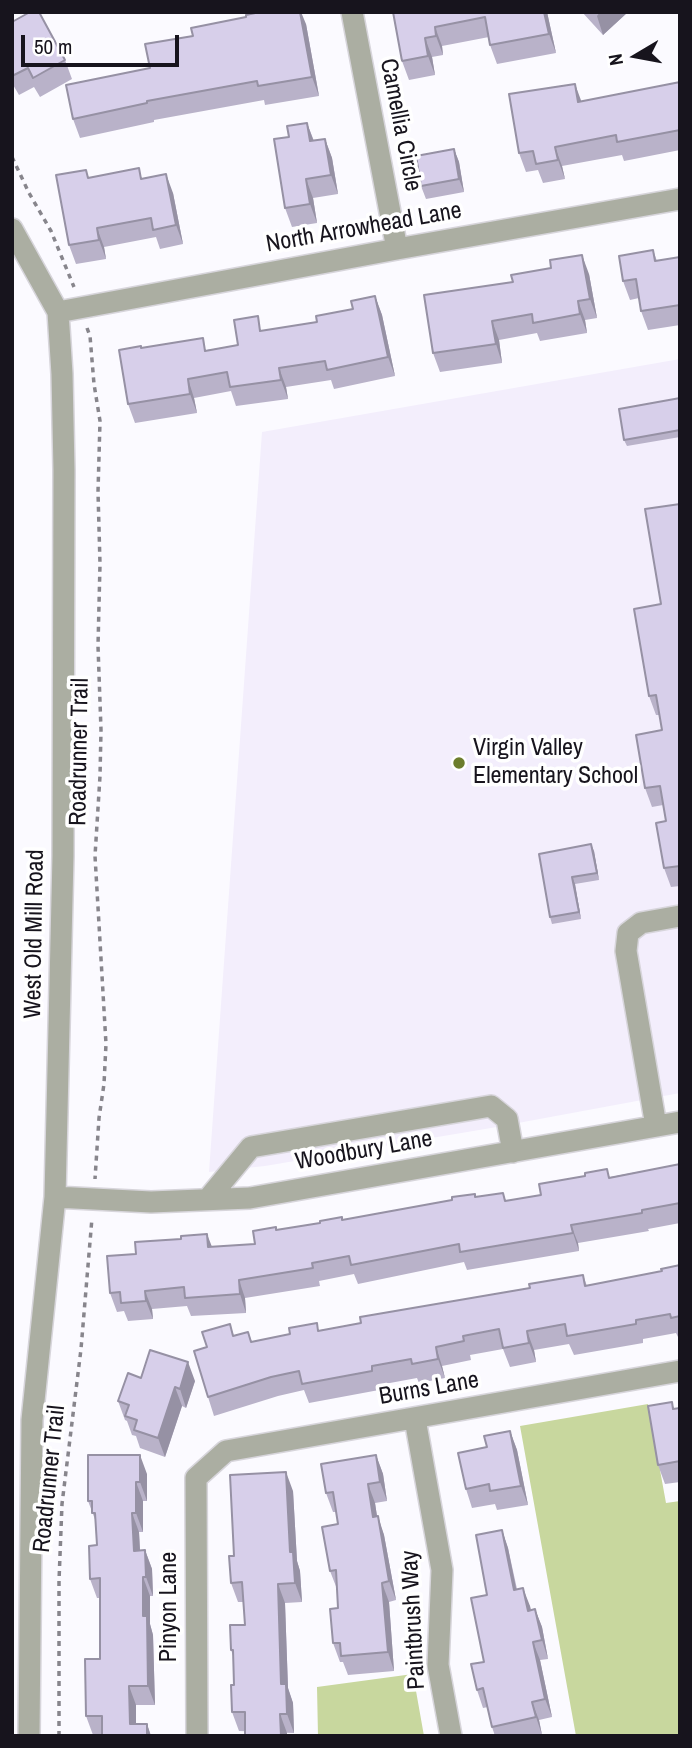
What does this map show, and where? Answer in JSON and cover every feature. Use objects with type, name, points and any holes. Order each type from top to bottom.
[{"type":"street","name":"Camellia Circle","points":[[352,12],[397,249]]},
{"type":"street","name":"North Arrowhead Lane","points":[[58,312],[680,199]]},
{"type":"street","name":"West Old Mill Road","points":[[12,229],[58,312],[62,373],[63,856],[55,1197],[32,1420],[29,1736]]},
{"type":"street","points":[[656,1126],[626,951],[628,933],[640,923],[680,916]]},
{"type":"street","points":[[208,1199],[251,1147],[491,1106],[507,1119],[513,1152]]},
{"type":"street","name":"Woodbury Lane","points":[[55,1197],[151,1202],[250,1198],[680,1122]]},
{"type":"street","name":"Burns Lane","points":[[196,1478],[226,1451],[680,1371]]},
{"type":"street","name":"Paintbrush Way","points":[[415,1419],[442,1570],[438,1665],[451,1736]]},
{"type":"street","name":"Pinyon Lane","points":[[196,1478],[197,1736]]},
{"type":"path","points":[[12,157],[51,231],[71,279]]},
{"type":"path","name":"Roadrunner Trail","points":[[90,336],[100,421],[98,646],[101,730],[94,856],[106,1044],[95,1169]]},
{"type":"path","name":"Roadrunner Trail","points":[[59,1736],[62,1504],[80,1361],[91,1227]]},
{"type":"shaded area","name":"Virgin Valley Elementary School","points":[[680,359],[680,1093],[265,1166],[209,1172],[262,432]]},
{"type":"green space","points":[[648,1404],[666,1503],[680,1501],[680,1736],[576,1736],[520,1426]]},
{"type":"green space","points":[[413,1674],[424,1736],[318,1736],[317,1687]]},
{"type":"building","points":[[30,12],[39,12],[65,60],[33,78],[28,68],[12,76],[12,22]]},
{"type":"building","points":[[260,12],[300,12],[312,77],[258,86],[257,81],[147,101],[73,119],[66,85],[150,68],[145,44],[193,36],[191,28]]},
{"type":"building","points":[[393,12],[544,12],[549,34],[490,45],[485,17],[435,27],[436,36],[425,38],[428,56],[402,61]]},
{"type":"building","points":[[680,82],[680,130],[617,142],[616,135],[555,147],[558,160],[536,164],[533,151],[519,153],[509,94],[575,84],[578,102]]},
{"type":"building","points":[[307,123],[310,141],[325,139],[331,175],[306,179],[310,204],[285,208],[274,139],[289,137],[287,126]]},
{"type":"building","points":[[454,149],[459,179],[421,186],[416,156]]},
{"type":"building","points":[[139,168],[141,179],[166,174],[176,225],[153,230],[151,218],[97,228],[99,240],[69,245],[56,175],[86,170],[88,178]]},
{"type":"building","points":[[653,250],[655,261],[680,257],[680,305],[641,311],[636,279],[623,281],[619,256]]},
{"type":"building","points":[[582,255],[590,299],[578,301],[580,314],[533,323],[532,314],[492,321],[496,344],[433,353],[424,295],[513,282],[511,275],[551,268],[550,260]]},
{"type":"building","points":[[375,296],[388,357],[327,370],[325,361],[279,368],[281,380],[230,387],[227,372],[188,379],[190,394],[128,404],[119,350],[203,338],[205,351],[238,345],[234,320],[258,316],[260,331],[317,322],[316,316],[353,309],[351,301]]},
{"type":"building","points":[[680,398],[680,430],[624,440],[619,409]]},
{"type":"building","points":[[680,504],[680,866],[664,868],[656,823],[666,821],[660,786],[645,788],[636,735],[662,730],[656,695],[649,696],[634,609],[661,604],[645,509]]},
{"type":"building","points":[[591,844],[597,873],[572,877],[579,912],[550,917],[539,854]]},
{"type":"building","points":[[680,1164],[680,1203],[642,1210],[642,1213],[571,1225],[573,1233],[460,1252],[459,1244],[351,1265],[349,1256],[312,1263],[313,1268],[239,1280],[240,1294],[185,1298],[184,1287],[145,1291],[146,1301],[121,1303],[120,1292],[110,1293],[107,1256],[136,1254],[135,1242],[207,1234],[208,1247],[255,1244],[253,1231],[276,1227],[276,1230],[342,1217],[342,1220],[475,1194],[475,1197],[503,1193],[505,1201],[541,1195],[539,1184],[585,1176],[585,1173],[607,1169],[609,1178]]},
{"type":"building","points":[[680,1265],[680,1316],[671,1318],[670,1314],[636,1320],[636,1324],[567,1336],[565,1324],[527,1331],[529,1343],[503,1348],[499,1329],[463,1336],[464,1341],[436,1347],[438,1359],[412,1364],[411,1359],[372,1366],[372,1371],[302,1384],[299,1371],[208,1397],[194,1351],[207,1347],[202,1332],[230,1324],[233,1336],[248,1332],[251,1342],[290,1334],[289,1328],[317,1323],[318,1331],[361,1323],[360,1317],[530,1288],[529,1284],[583,1275],[585,1286]]},
{"type":"building","points":[[150,1350],[188,1362],[180,1389],[175,1387],[158,1438],[134,1430],[137,1420],[125,1416],[129,1405],[118,1401],[128,1373],[141,1378]]},
{"type":"building","points":[[672,1402],[673,1409],[680,1408],[680,1461],[658,1465],[648,1406]]},
{"type":"building","points":[[510,1431],[521,1486],[490,1491],[489,1484],[466,1489],[458,1453],[487,1447],[484,1436]]},
{"type":"building","points":[[88,1455],[140,1455],[140,1482],[136,1482],[136,1513],[132,1513],[134,1551],[145,1550],[143,1616],[147,1616],[148,1686],[129,1686],[130,1724],[147,1724],[147,1736],[102,1736],[102,1716],[86,1716],[85,1659],[100,1659],[100,1578],[90,1579],[89,1546],[97,1545],[95,1513],[92,1513],[92,1501],[88,1501]]},
{"type":"building","points":[[376,1455],[380,1482],[368,1484],[373,1517],[378,1516],[389,1581],[382,1583],[388,1652],[341,1656],[340,1643],[333,1643],[330,1609],[338,1608],[336,1570],[330,1571],[322,1527],[338,1524],[333,1492],[326,1493],[321,1464]]},
{"type":"building","points":[[286,1472],[290,1552],[293,1552],[295,1583],[278,1584],[281,1684],[286,1684],[287,1714],[280,1714],[281,1736],[245,1736],[245,1712],[232,1712],[231,1685],[234,1685],[230,1625],[245,1625],[242,1582],[231,1583],[229,1556],[234,1556],[230,1475]]},
{"type":"building","points":[[502,1530],[514,1590],[523,1588],[528,1611],[535,1609],[542,1640],[533,1642],[545,1699],[532,1702],[536,1717],[492,1727],[483,1688],[477,1690],[471,1664],[484,1662],[471,1598],[487,1595],[476,1535]]},
{"type":"place","name":"Virgin Valley Elementary School","points":[[459,763]]}]
